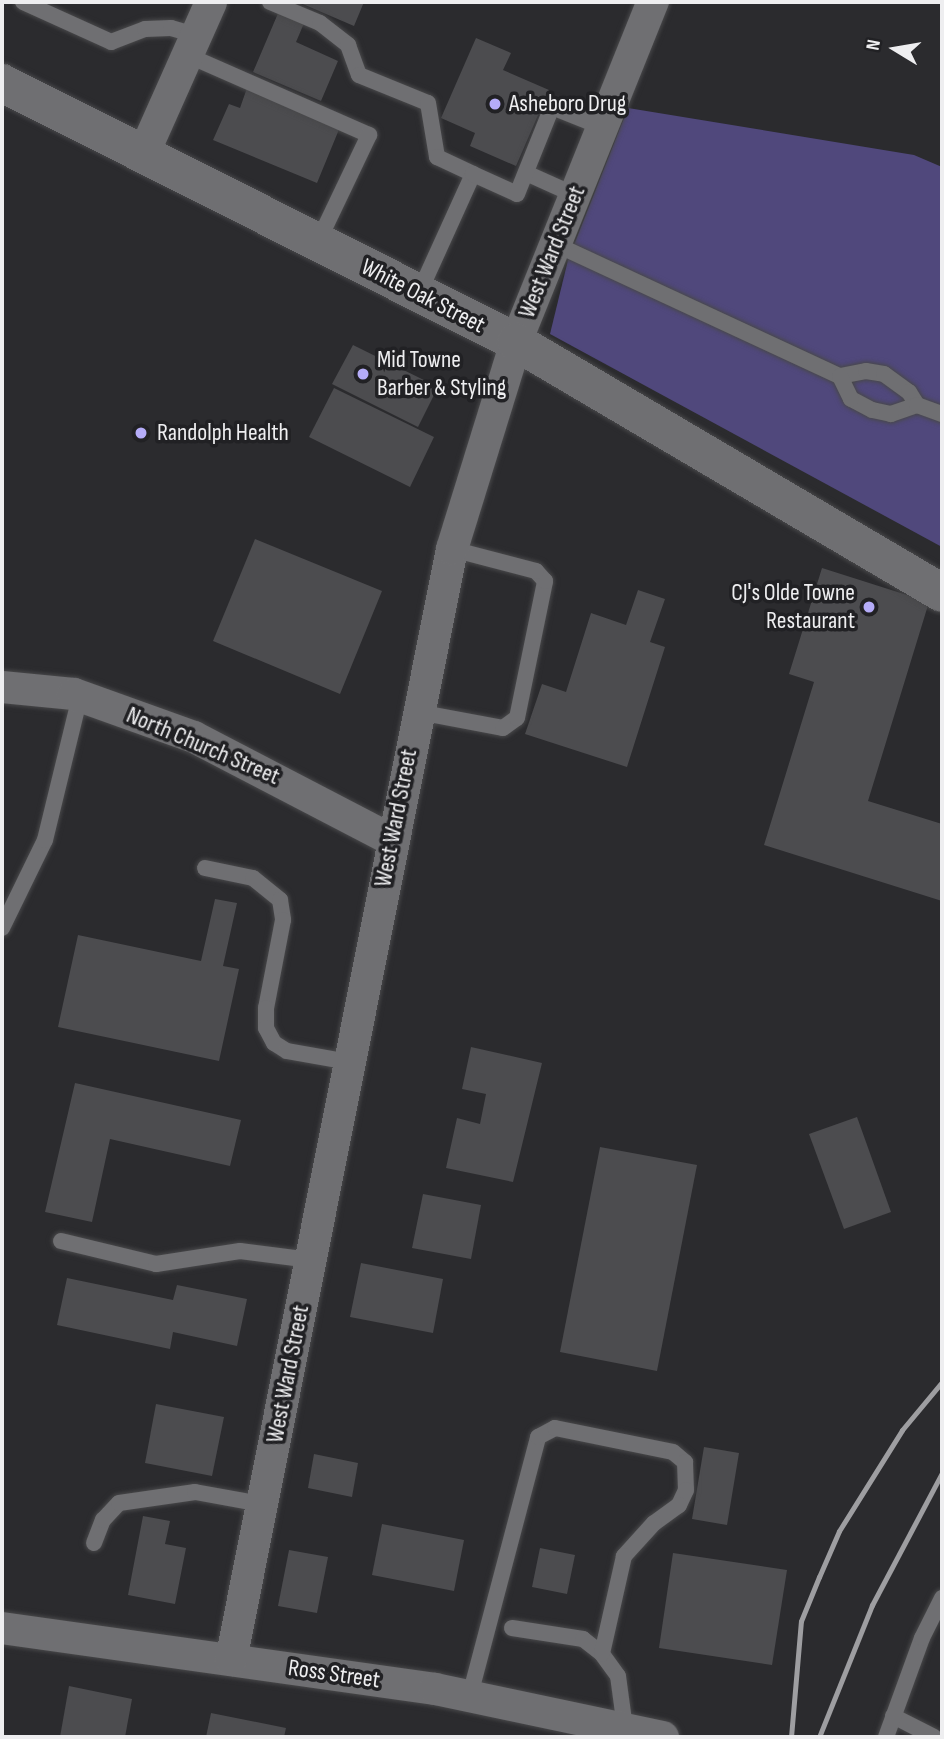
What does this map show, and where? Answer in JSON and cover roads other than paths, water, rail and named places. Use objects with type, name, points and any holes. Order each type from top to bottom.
[{"type":"street","points":[[143,155],[211,2]]},
{"type":"street","name":"West Ward Street","points":[[231,1660],[452,549],[516,342],[653,2]]},
{"type":"street","name":"White Oak Street","points":[[2,83],[418,295],[516,342],[942,593]]},
{"type":"street","name":"North Church Street","points":[[2,687],[80,696],[194,737],[392,840]]},
{"type":"street","name":"Ross Street","points":[[2,1628],[470,1695],[663,1737]]},
{"type":"lane","points":[[23,2],[111,42],[145,29],[171,28],[192,45],[369,135],[318,243]]},
{"type":"lane","points":[[271,2],[320,23],[348,45],[359,75],[428,103],[438,157],[517,194],[552,107],[602,127]]},
{"type":"lane","points":[[526,173],[575,195]]},
{"type":"lane","points":[[418,295],[473,174]]},
{"type":"lane","points":[[555,244],[841,376],[866,371],[884,374],[909,392],[917,405],[942,414]]},
{"type":"lane","points":[[841,376],[851,399],[872,410],[891,414],[917,405]]},
{"type":"lane","points":[[418,712],[503,727],[517,718],[520,706],[545,581],[536,571],[452,549]]},
{"type":"lane","points":[[2,928],[45,840],[80,696]]},
{"type":"lane","points":[[205,868],[253,878],[280,900],[283,920],[266,1008],[266,1028],[274,1043],[287,1051],[349,1062]]},
{"type":"lane","points":[[61,1241],[156,1264],[240,1251],[310,1259]]},
{"type":"lane","points":[[470,1695],[538,1437],[555,1428],[673,1452],[685,1462],[685,1490],[679,1505],[654,1523],[624,1556],[602,1654]]},
{"type":"lane","points":[[94,1543],[103,1520],[118,1503],[195,1492],[262,1504]]},
{"type":"lane","points":[[886,1737],[892,1716],[942,1598]]},
{"type":"lane","points":[[512,1628],[583,1639],[602,1654],[618,1676],[625,1728]]},
{"type":"lane","points":[[892,1716],[934,1737]]},
{"type":"railway","points":[[791,1737],[801,1621],[819,1577],[839,1531],[902,1430],[942,1382]]},
{"type":"railway","points":[[819,1737],[872,1605],[942,1473]]},
{"type":"place","name":"Asheboro Drug","points":[[495,104]]},
{"type":"place","name":"Mid Towne Barber & Styling","points":[[363,374]]},
{"type":"place","name":"Randolph Health","points":[[141,433]]},
{"type":"place","name":"CJ's Olde Towne Restaurant","points":[[869,607]]}]
